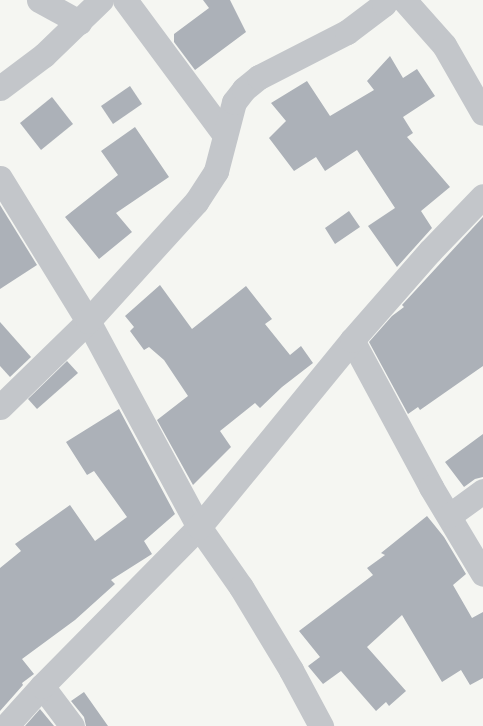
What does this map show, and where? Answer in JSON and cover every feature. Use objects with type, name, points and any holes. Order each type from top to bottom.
[{"type":"street","points":[[39,0],[79,22]]},
{"type":"street","points":[[0,88],[44,55],[101,0]]},
{"type":"street","points":[[125,0],[225,135]]},
{"type":"street","points":[[0,407],[88,321],[196,202],[216,171],[234,102],[258,77],[347,32],[384,4],[386,0]]},
{"type":"street","points":[[404,0],[444,45],[483,113]]},
{"type":"street","points":[[0,178],[88,321],[199,527],[241,587],[291,670],[321,726]]},
{"type":"street","points":[[6,726],[42,686],[199,527],[352,340],[430,252],[483,196]]},
{"type":"street","points":[[352,340],[431,487],[450,515],[483,574]]},
{"type":"street","points":[[450,515],[483,491]]},
{"type":"street","points":[[42,686],[72,726]]},
{"type":"building","points":[[203,0],[230,0],[246,32],[195,70],[174,42],[174,34],[209,8]]},
{"type":"building","points":[[390,56],[403,78],[417,69],[435,96],[403,117],[413,133],[407,137],[450,187],[421,211],[432,228],[397,267],[368,226],[395,208],[357,150],[325,171],[316,157],[294,171],[269,138],[286,121],[271,103],[307,81],[330,116],[374,90],[367,81]]},
{"type":"building","points":[[130,86],[142,104],[113,124],[101,106]]},
{"type":"building","points":[[52,97],[73,124],[41,150],[20,123]]},
{"type":"building","points":[[135,127],[169,177],[116,213],[132,232],[99,259],[65,217],[118,175],[101,151]]},
{"type":"building","points":[[0,205],[37,265],[0,289]]},
{"type":"building","points":[[349,211],[360,227],[335,244],[325,228]]},
{"type":"building","points":[[483,217],[483,366],[420,410],[418,407],[408,414],[369,342],[392,316],[404,307],[402,305]]},
{"type":"building","points":[[160,285],[192,329],[246,286],[272,319],[265,324],[290,355],[301,346],[313,363],[282,387],[260,408],[255,403],[220,431],[231,447],[193,485],[157,420],[188,396],[164,360],[149,347],[144,350],[130,331],[134,327],[125,316]]},
{"type":"building","points":[[0,322],[31,357],[10,377],[0,366]]},
{"type":"building","points":[[67,361],[78,373],[37,409],[28,399]]},
{"type":"building","points":[[119,409],[175,514],[144,541],[152,554],[111,580],[115,584],[75,620],[22,659],[34,674],[22,683],[23,685],[0,711],[0,568],[21,551],[15,544],[70,505],[95,541],[127,517],[94,471],[87,475],[66,442]]},
{"type":"building","points":[[483,434],[483,477],[475,479],[464,487],[445,462]]},
{"type":"building","points":[[427,516],[444,537],[466,574],[453,585],[472,618],[483,612],[483,678],[470,685],[461,670],[442,682],[402,615],[367,647],[406,691],[389,706],[386,702],[376,711],[341,671],[323,684],[308,666],[320,657],[299,631],[373,575],[367,568],[385,555],[381,553]]},
{"type":"building","points":[[84,692],[108,726],[86,726],[84,717],[71,701]]},
{"type":"building","points":[[40,709],[54,726],[25,726]]}]
